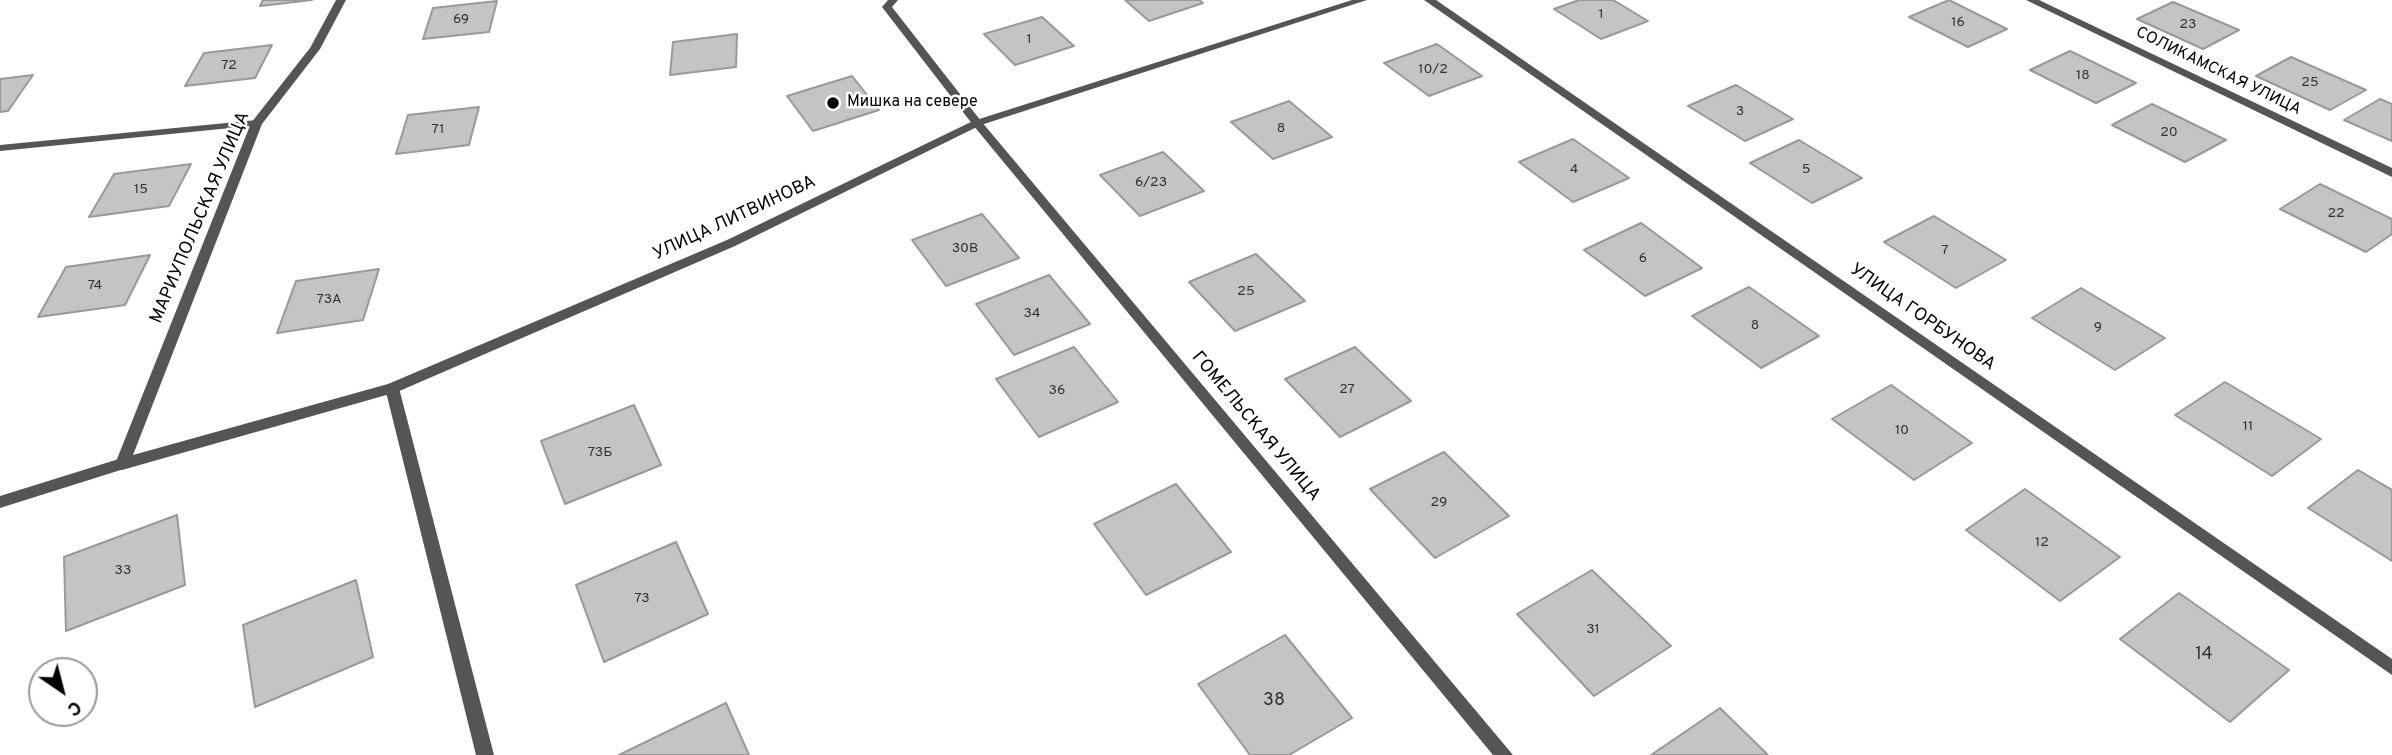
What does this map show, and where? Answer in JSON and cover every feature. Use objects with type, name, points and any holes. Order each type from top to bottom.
[{"type":"street","name":"МАРИУПОЛЬСКАЯ УЛИЦА","points":[[122,464],[257,123],[315,50],[341,0]]},
{"type":"street","name":"ГОМЕЛЬСКАЯ УЛИЦА","points":[[893,0],[887,7],[977,123],[1504,755]]},
{"type":"street","name":"УЛИЦА ЛИТВИНОВА","points":[[0,502],[122,464],[392,388],[732,243],[977,123],[1362,0]]},
{"type":"street","name":"УЛИЦА ГОРБУНОВА","points":[[1429,0],[2392,668]]},
{"type":"street","name":"СОЛИКАМСКАЯ УЛИЦА","points":[[2031,0],[2392,173]]},
{"type":"street","points":[[0,148],[257,123]]},
{"type":"street","points":[[392,388],[485,755]]},
{"type":"building","points":[[263,0],[312,0],[260,6]]},
{"type":"building","points":[[1125,0],[1199,0],[1203,3],[1149,21]]},
{"type":"building","points":[[1579,0],[1613,0],[1648,21],[1601,39],[1554,9]]},
{"type":"building","points":[[1949,0],[2007,29],[1968,47],[1909,17]]},
{"type":"building","points":[[497,1],[489,32],[423,39],[433,8]]},
{"type":"building","points":[[2173,2],[2239,30],[2203,49],[2137,19]]},
{"type":"building","points":[[1042,17],[1074,46],[1015,65],[984,34]]},
{"type":"building","points":[[737,34],[736,67],[670,75],[673,42]]},
{"type":"building","points":[[1437,44],[1482,76],[1429,96],[1384,63]]},
{"type":"building","points":[[272,45],[255,78],[185,86],[204,53]]},
{"type":"building","points":[[2070,51],[2136,83],[2096,103],[2030,70]]},
{"type":"building","points":[[2291,57],[2366,90],[2330,110],[2256,76]]},
{"type":"building","points":[[33,75],[8,111],[0,112],[0,79]]},
{"type":"building","name":"Мишка на севере","points":[[852,76],[879,110],[813,131],[787,96]]},
{"type":"building","points":[[1736,85],[1793,119],[1745,141],[1688,106]]},
{"type":"building","points":[[2380,99],[2392,104],[2392,141],[2344,120]]},
{"type":"building","points":[[1289,101],[1332,137],[1273,159],[1231,122]]},
{"type":"building","points":[[2152,104],[2226,140],[2185,162],[2112,125]]},
{"type":"building","points":[[479,107],[469,145],[396,154],[408,115]]},
{"type":"building","points":[[1573,139],[1629,178],[1573,202],[1519,162]]},
{"type":"building","points":[[1799,140],[1862,178],[1812,203],[1750,163]]},
{"type":"building","points":[[1163,152],[1204,191],[1140,216],[1100,175]]},
{"type":"building","points":[[191,164],[169,206],[89,217],[114,174]]},
{"type":"building","points":[[2320,184],[2392,219],[2392,234],[2366,252],[2280,209]]},
{"type":"building","points":[[982,214],[1019,258],[946,286],[912,240]]},
{"type":"building","points":[[1934,216],[2006,260],[1956,288],[1884,242]]},
{"type":"building","points":[[1641,223],[1702,268],[1645,296],[1584,250]]},
{"type":"building","points":[[1256,254],[1305,301],[1235,331],[1189,282]]},
{"type":"building","points":[[150,255],[125,305],[38,317],[66,267]]},
{"type":"building","points":[[379,269],[363,320],[277,333],[296,281]]},
{"type":"building","points":[[1049,275],[1090,324],[1014,355],[976,304]]},
{"type":"building","points":[[1749,287],[1819,336],[1761,368],[1692,316]]},
{"type":"building","points":[[2081,288],[2165,338],[2115,370],[2032,318]]},
{"type":"building","points":[[1074,347],[1118,402],[1039,437],[996,379]]},
{"type":"building","points":[[1355,347],[1411,401],[1340,437],[1285,379]]},
{"type":"building","points":[[2225,382],[2321,439],[2272,476],[2175,415]]},
{"type":"building","points":[[1891,385],[1972,443],[1914,480],[1832,419]]},
{"type":"building","points":[[634,405],[661,465],[565,504],[541,441]]},
{"type":"building","points":[[1444,452],[1509,516],[1435,558],[1370,489]]},
{"type":"building","points":[[2358,470],[2392,490],[2392,561],[2308,508]]},
{"type":"building","points":[[1176,484],[1231,552],[1146,595],[1094,524]]},
{"type":"building","points":[[2025,489],[2120,557],[2060,601],[1966,530]]},
{"type":"building","points":[[177,515],[185,585],[66,631],[64,557]]},
{"type":"building","points":[[676,542],[708,614],[604,662],[576,585]]},
{"type":"building","points":[[1592,570],[1671,646],[1594,696],[1517,614]]},
{"type":"building","points":[[356,580],[373,657],[255,707],[243,625]]},
{"type":"building","points":[[2179,593],[2289,670],[2230,722],[2120,639]]},
{"type":"building","points":[[1285,635],[1352,718],[1289,755],[1250,755],[1198,684]]},
{"type":"building","points":[[726,703],[749,755],[619,755]]},
{"type":"building","points":[[1720,708],[1768,755],[1651,755]]},
{"type":"place","name":"Мишка на севере","points":[[833,103]]}]
